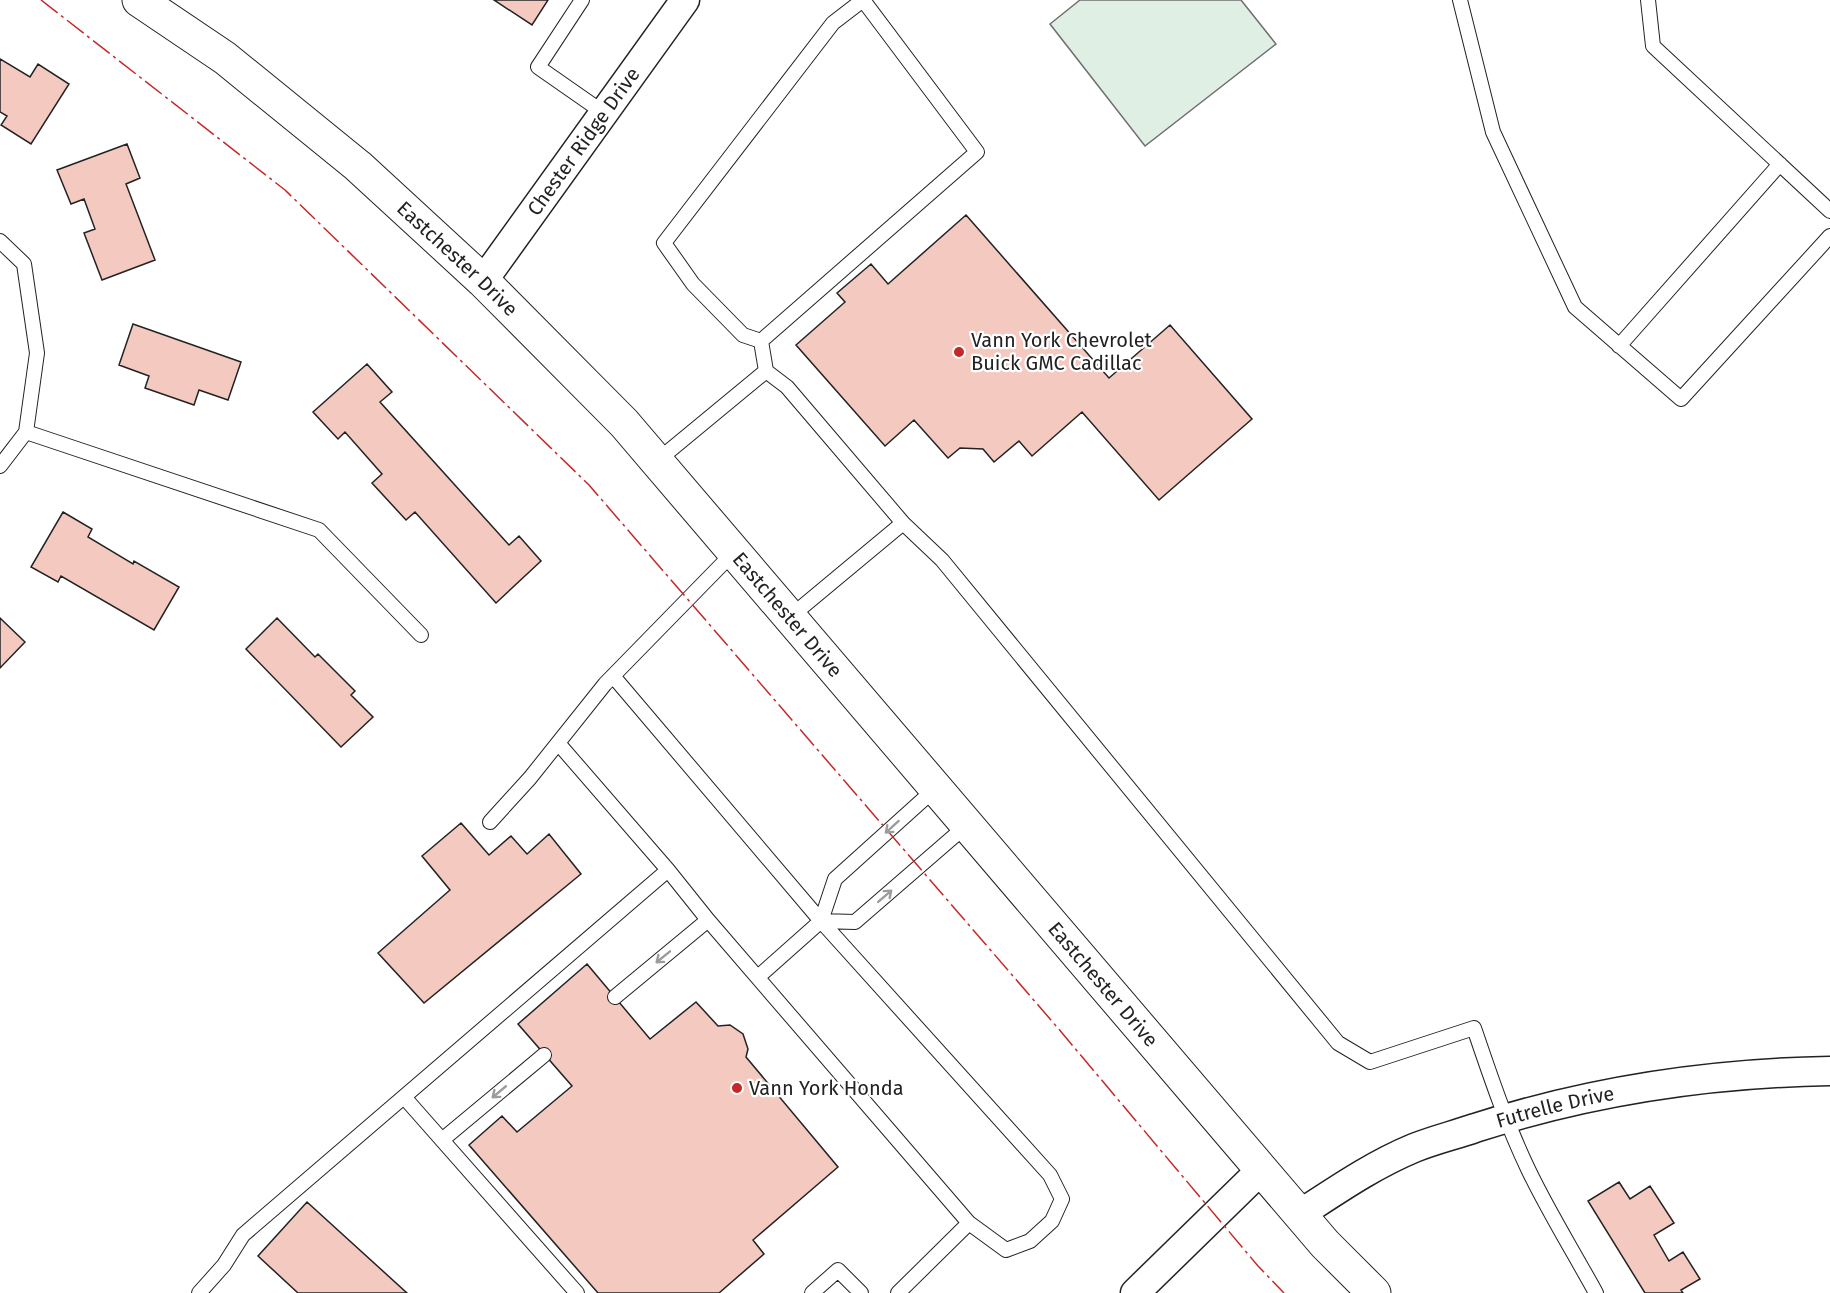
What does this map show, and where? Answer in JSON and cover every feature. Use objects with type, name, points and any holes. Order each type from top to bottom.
[{"type":"main road","name":"Eastchester Drive","points":[[139,0],[225,58],[358,166],[483,281],[624,423],[1261,1170],[1325,1244],[1374,1293]]},
{"type":"street","name":"Chester Ridge Drive","points":[[483,281],[685,0]]},
{"type":"street","name":"Futrelle Drive","points":[[1300,1214],[1360,1174],[1414,1148],[1505,1119],[1599,1095],[1681,1081],[1830,1071]]},
{"type":"street","points":[[1135,1293],[1261,1170]]},
{"type":"lane","points":[[582,0],[538,67],[604,113]]},
{"type":"lane","points":[[863,0],[977,152],[761,341],[743,335],[693,284],[664,243],[833,23],[863,0]]},
{"type":"lane","points":[[1460,0],[1493,132],[1575,307],[1681,399],[1830,236]]},
{"type":"lane","points":[[1648,0],[1653,46],[1830,211]]},
{"type":"lane","points":[[1619,346],[1780,164]]},
{"type":"lane","points":[[0,241],[24,264],[37,353],[26,432],[0,466]]},
{"type":"lane","points":[[761,341],[766,371],[788,387],[903,523],[942,560],[1338,1043],[1370,1062],[1474,1028],[1505,1119],[1550,1213],[1596,1293]]},
{"type":"lane","points":[[657,461],[766,371]]},
{"type":"lane","points":[[26,432],[319,530],[421,635]]},
{"type":"lane","points":[[790,617],[903,523]]},
{"type":"lane","points":[[490,822],[530,778],[613,676],[734,552]]},
{"type":"lane","points":[[558,743],[969,1223],[1006,1250],[1030,1241],[1052,1221],[1062,1199],[1050,1175],[821,921],[613,676]]},
{"type":"lane","points":[[758,977],[821,921],[835,879],[936,788]]},
{"type":"lane","points":[[821,921],[855,922],[967,825]]},
{"type":"lane","points":[[199,1293],[224,1265],[243,1235],[668,870]]},
{"type":"lane","points":[[615,997],[708,920]]},
{"type":"lane","points":[[442,1140],[544,1054]]},
{"type":"lane","points":[[404,1097],[577,1293]]},
{"type":"lane","points":[[898,1293],[969,1223]]},
{"type":"lane","points":[[812,1293],[838,1270],[861,1293]]},
{"type":"green space","points":[[1080,0],[1241,0],[1276,44],[1145,146],[1050,24]]},
{"type":"building","points":[[494,0],[548,0],[532,25]]},
{"type":"building","points":[[0,59],[30,77],[38,64],[69,84],[31,144],[1,125],[7,116],[0,112]]},
{"type":"building","points":[[127,144],[140,178],[126,184],[155,260],[102,280],[84,233],[95,229],[84,199],[71,204],[57,170]]},
{"type":"building","points":[[966,215],[1109,378],[1170,325],[1252,419],[1159,500],[1082,412],[1032,456],[1019,441],[994,462],[983,449],[960,448],[948,458],[914,420],[885,446],[796,345],[845,302],[837,293],[871,264],[888,284]]},
{"type":"building","points":[[133,324],[241,362],[228,400],[199,390],[194,405],[145,388],[149,376],[119,365]]},
{"type":"building","points":[[367,364],[392,392],[380,402],[509,545],[519,536],[541,561],[496,603],[415,512],[406,520],[372,483],[382,474],[345,432],[338,439],[313,412]]},
{"type":"building","points":[[63,512],[92,529],[88,537],[133,564],[134,561],[179,587],[154,630],[61,576],[58,582],[31,567]]},
{"type":"building","points":[[0,618],[25,642],[0,668]]},
{"type":"building","points":[[277,618],[315,657],[318,654],[355,691],[351,695],[373,717],[341,747],[246,649]]},
{"type":"building","points":[[461,823],[489,855],[511,836],[527,854],[549,834],[581,874],[424,1003],[378,953],[450,890],[422,856]]},
{"type":"building","points":[[587,964],[650,1039],[696,1002],[718,1026],[730,1025],[743,1034],[748,1049],[746,1057],[838,1167],[753,1240],[764,1254],[719,1293],[598,1293],[469,1145],[502,1116],[517,1132],[572,1086],[518,1024]]},
{"type":"building","points":[[1619,1182],[1630,1199],[1650,1186],[1674,1223],[1654,1235],[1669,1261],[1683,1252],[1700,1279],[1681,1290],[1683,1293],[1645,1293],[1588,1201]]},
{"type":"building","points":[[307,1202],[407,1293],[298,1293],[258,1256]]},
{"type":"power","points":[[41,0],[285,190],[589,485],[1057,1027],[1258,1266],[1284,1293]]},
{"type":"place","name":"Vann York Chevrolet Buick GMC Cadillac","points":[[959,352]]},
{"type":"place","name":"Vann York Honda","points":[[737,1088]]}]
